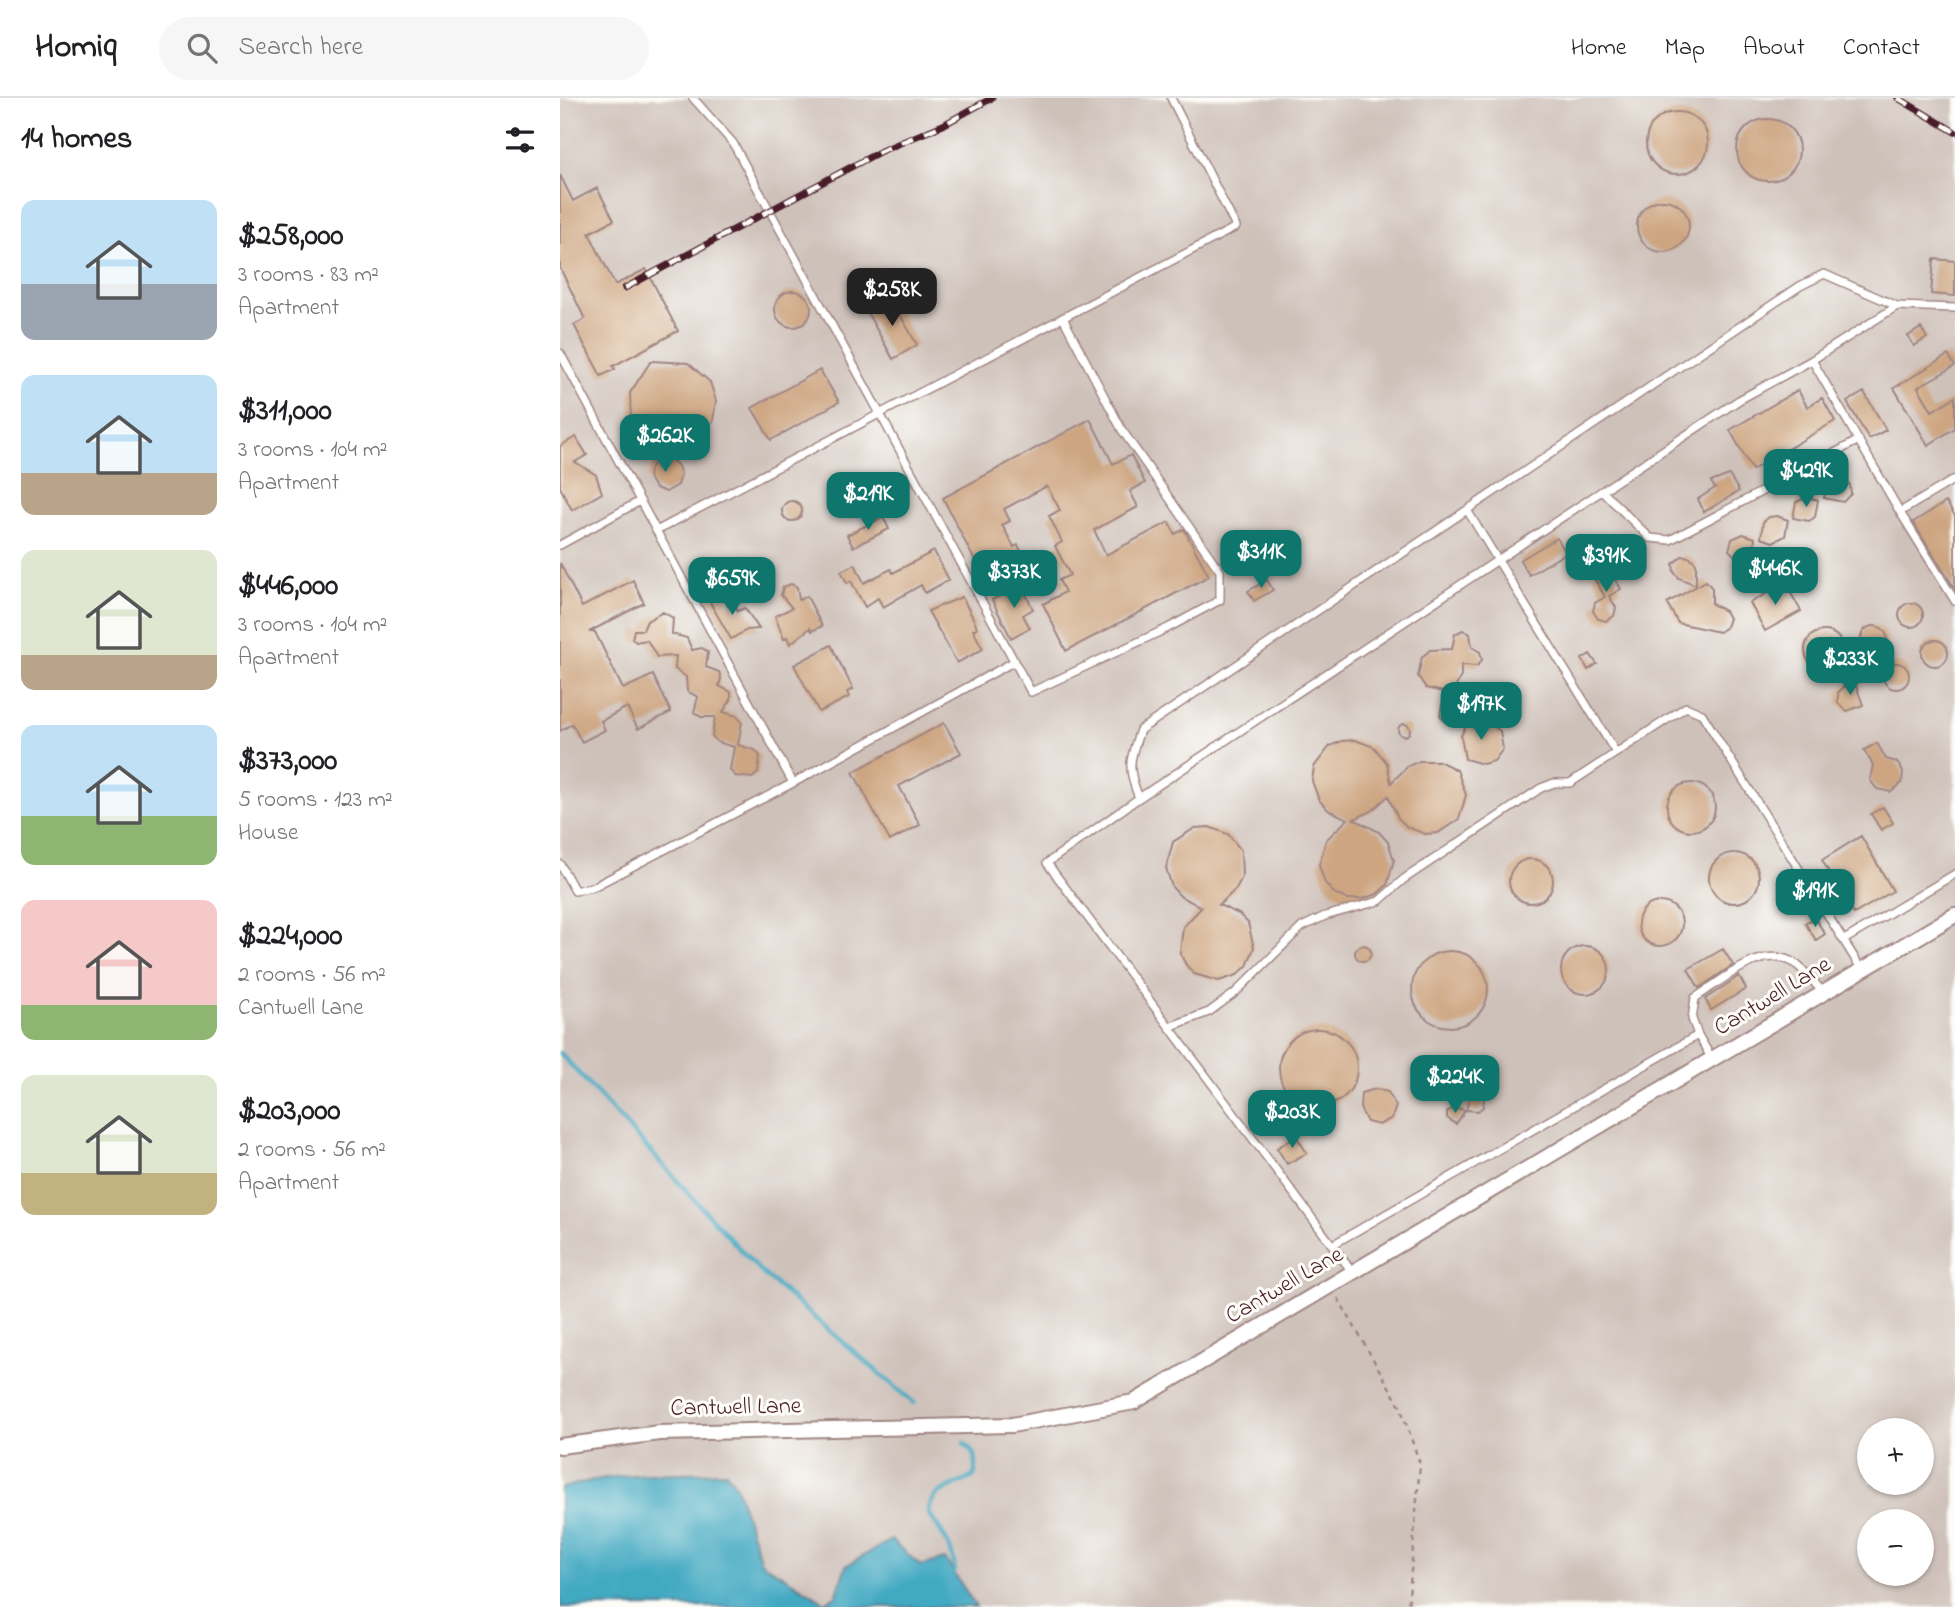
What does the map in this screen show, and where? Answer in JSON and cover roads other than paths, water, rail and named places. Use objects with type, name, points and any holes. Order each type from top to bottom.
[{"type":"street","name":"Cantwell Lane","points":[[560,1446],[659,1433],[1012,1425],[1134,1402],[1955,915]]},
{"type":"lane","points":[[693,98],[733,143],[1031,692],[1168,628],[1220,600],[1220,571],[1122,430],[1063,318]]},
{"type":"lane","points":[[656,531],[1236,227],[1171,98]]},
{"type":"lane","points":[[1139,799],[1129,773],[1130,758],[1140,730],[1800,286],[1824,274],[1897,306],[1955,308]]},
{"type":"lane","points":[[1353,1273],[1046,863],[1739,400],[1812,360],[1897,306]]},
{"type":"lane","points":[[560,353],[793,783]]},
{"type":"lane","points":[[1812,360],[1955,601]]},
{"type":"lane","points":[[1602,491],[1650,538],[1670,540],[1859,440]]},
{"type":"lane","points":[[1900,512],[1955,479]]},
{"type":"lane","points":[[560,544],[640,501]]},
{"type":"lane","points":[[1467,510],[1616,753]]},
{"type":"lane","points":[[560,864],[575,891],[596,886],[793,783],[1014,662]]},
{"type":"lane","points":[[1169,1027],[1209,1012],[1234,993],[1302,927],[1325,916],[1379,901],[1404,879],[1541,788],[1554,783],[1570,782],[1686,707],[1697,710],[1863,970]]},
{"type":"lane","points":[[1844,940],[1955,874]]},
{"type":"lane","points":[[1712,1060],[1692,1018],[1695,998],[1754,961],[1774,956],[1795,964],[1824,993]]},
{"type":"lane","points":[[1332,1245],[1698,1035]]},
{"type":"water","points":[[726,1472],[736,1486],[761,1562],[825,1602],[836,1596],[846,1566],[891,1540],[921,1566],[945,1559],[976,1607],[560,1607],[560,1489],[621,1476]]},
{"type":"waterway","points":[[560,1053],[760,1271],[914,1403]]},
{"type":"waterway","points":[[951,1575],[955,1571],[949,1547],[928,1513],[939,1493],[974,1476],[975,1458],[964,1443]]},
{"type":"railway","points":[[625,288],[881,151],[943,125],[992,98]]},
{"type":"railway","points":[[1898,98],[1955,132]]}]
